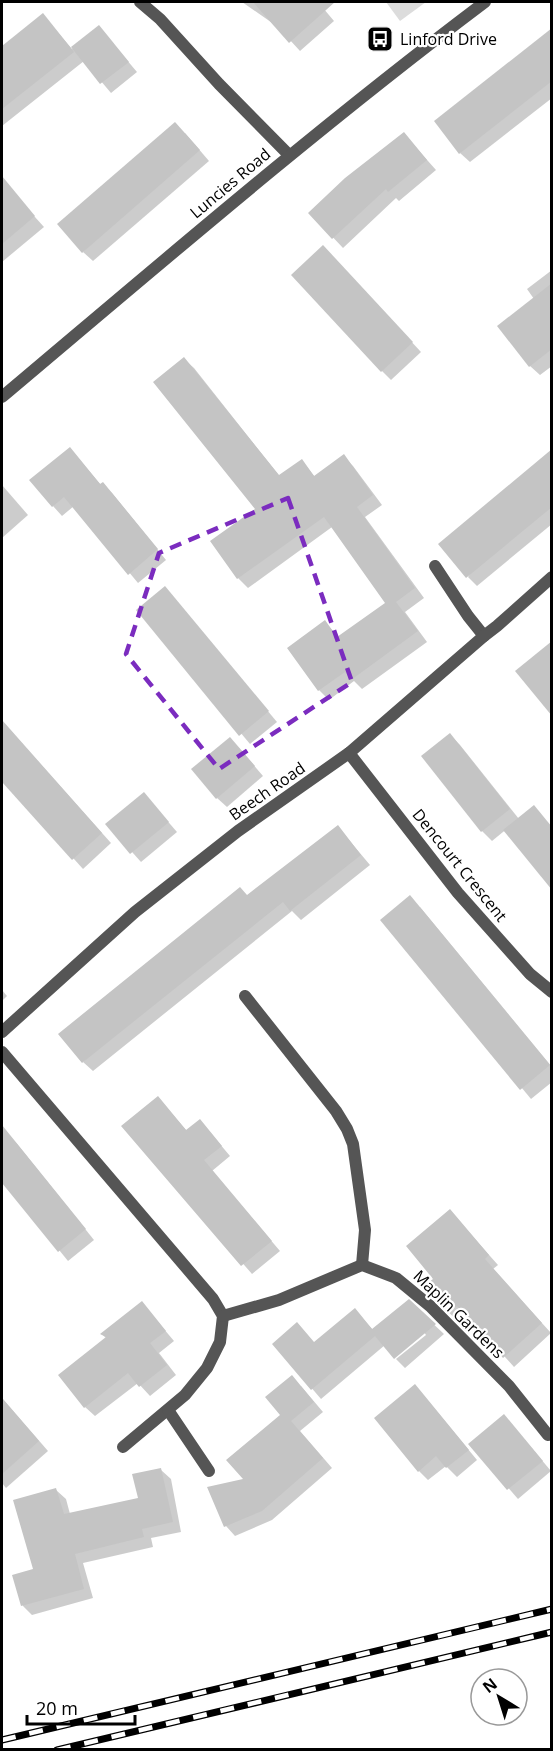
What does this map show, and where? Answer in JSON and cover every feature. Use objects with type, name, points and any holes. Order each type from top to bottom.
[{"type":"street","points":[[140,2],[160,19],[219,84],[289,155]]},
{"type":"street","name":"Luncies Road","points":[[2,397],[289,155],[485,2]]},
{"type":"street","points":[[435,566],[484,636]]},
{"type":"street","name":"Beech Road","points":[[2,1032],[135,912],[238,831],[349,753],[552,576]]},
{"type":"street","name":"Dencourt Crescent","points":[[349,753],[458,893],[530,974],[552,992]]},
{"type":"street","points":[[223,1316],[279,1299],[362,1265],[365,1230],[353,1144],[347,1128],[245,996]]},
{"type":"street","points":[[2,1052],[213,1299],[223,1316],[220,1342],[207,1368],[185,1395],[123,1447]]},
{"type":"street","name":"Maplin Gardens","points":[[362,1265],[396,1278],[430,1306],[509,1386],[548,1435]]},
{"type":"street","points":[[168,1410],[209,1471]]},
{"type":"highlighted area","points":[[288,498],[352,682],[219,769],[126,654],[159,553]]},
{"type":"shaded area","points":[[386,2],[426,2],[400,21]]},
{"type":"building","points":[[253,2],[335,2],[289,43]]},
{"type":"building","points":[[43,13],[74,52],[2,109],[2,46]]},
{"type":"building","points":[[99,25],[129,62],[100,84],[71,47]]},
{"type":"building","points":[[552,28],[552,81],[459,154],[434,121]]},
{"type":"building","points":[[175,122],[200,150],[82,253],[57,224]]},
{"type":"building","points":[[404,132],[427,160],[388,192],[386,189],[332,239],[308,213],[345,178]]},
{"type":"building","points":[[2,176],[35,216],[2,244]]},
{"type":"building","points":[[323,245],[413,342],[381,372],[291,275]]},
{"type":"building","points":[[552,283],[552,349],[529,367],[497,326]]},
{"type":"building","points":[[184,357],[279,475],[302,459],[314,476],[344,454],[373,495],[357,507],[415,588],[396,602],[418,631],[351,680],[345,672],[318,691],[287,648],[325,620],[337,637],[385,603],[324,517],[237,579],[210,541],[255,509],[153,382]]},
{"type":"building","points":[[70,447],[100,484],[103,482],[158,549],[128,575],[64,497],[52,507],[29,480]]},
{"type":"building","points":[[552,449],[552,507],[466,578],[438,544]]},
{"type":"building","points":[[165,586],[269,711],[239,736],[136,610]]},
{"type":"building","points":[[552,641],[552,716],[515,671]]},
{"type":"building","points":[[2,720],[102,833],[72,860],[2,782]]},
{"type":"building","points":[[450,733],[510,809],[481,832],[421,756]]},
{"type":"building","points":[[230,737],[255,766],[216,799],[191,769]]},
{"type":"building","points":[[144,792],[169,822],[130,854],[105,824]]},
{"type":"building","points":[[534,805],[552,827],[552,890],[503,830]]},
{"type":"building","points":[[338,825],[361,855],[290,911],[283,902],[82,1063],[58,1034],[240,887],[247,895]]},
{"type":"building","points":[[410,895],[550,1065],[520,1090],[380,920]]},
{"type":"building","points":[[158,1096],[186,1130],[200,1119],[222,1146],[204,1160],[272,1241],[241,1266],[121,1126]]},
{"type":"building","points":[[2,1125],[86,1229],[58,1252],[2,1183]]},
{"type":"building","points":[[450,1209],[489,1255],[485,1259],[542,1323],[503,1358],[457,1306],[449,1313],[422,1288],[433,1279],[406,1246]]},
{"type":"building","points":[[409,1299],[436,1324],[394,1359],[375,1336],[311,1390],[272,1344],[297,1322],[314,1342],[355,1308],[372,1329]]},
{"type":"building","points":[[142,1301],[166,1331],[150,1343],[167,1365],[139,1387],[128,1373],[84,1408],[58,1375],[106,1337],[100,1334]]},
{"type":"building","points":[[292,1375],[314,1402],[291,1421],[323,1458],[262,1511],[224,1527],[207,1487],[243,1479],[226,1460],[280,1415],[265,1397]]},
{"type":"building","points":[[415,1384],[469,1450],[446,1468],[436,1456],[418,1472],[374,1418]]},
{"type":"building","points":[[2,1398],[39,1441],[2,1474]]},
{"type":"building","points":[[504,1414],[543,1461],[507,1490],[468,1444]]},
{"type":"building","points":[[161,1468],[173,1522],[142,1529],[144,1537],[75,1554],[84,1589],[21,1606],[12,1575],[33,1569],[13,1500],[56,1488],[64,1514],[138,1498],[132,1474]]},
{"type":"railway","points":[[2,1740],[552,1609]]},
{"type":"railway","points":[[57,1750],[552,1632]]},
{"type":"place","name":"Linford Drive","points":[[380,39]]}]
